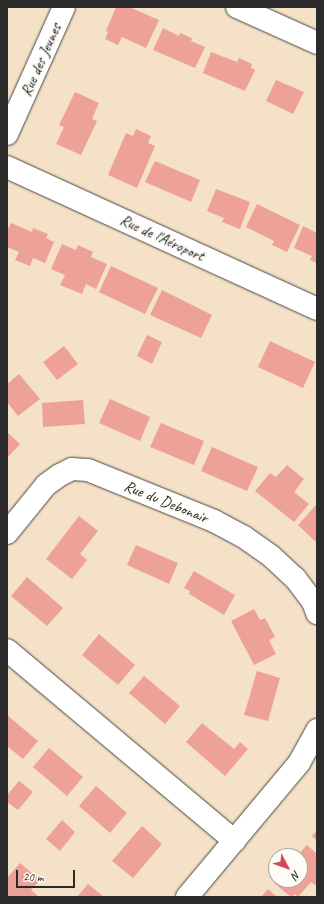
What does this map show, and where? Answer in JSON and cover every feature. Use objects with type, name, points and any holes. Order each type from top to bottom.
[{"type":"street","name":"Rue des Jeunes","points":[[7,134],[64,7]]},
{"type":"street","points":[[237,7],[317,43]]},
{"type":"street","name":"Rue de l'Aéroport","points":[[7,167],[317,309]]},
{"type":"street","name":"Rue du Debonair","points":[[7,533],[46,485],[72,469],[88,470],[214,521],[244,537],[271,556],[295,578],[313,602],[317,613]]},
{"type":"street","points":[[7,650],[235,841]]},
{"type":"street","points":[[187,897],[299,763],[317,730]]},
{"type":"building","points":[[116,7],[129,7],[159,20],[146,48],[122,37],[118,45],[105,39],[108,32],[106,31]]},
{"type":"building","points":[[163,28],[179,36],[180,33],[192,38],[191,41],[205,47],[195,68],[153,50]]},
{"type":"building","points":[[211,52],[237,62],[239,58],[252,64],[251,68],[255,70],[245,91],[203,73]]},
{"type":"building","points":[[276,80],[304,92],[293,114],[266,101]]},
{"type":"building","points":[[75,92],[99,103],[92,119],[97,121],[81,155],[56,144],[64,127],[59,125]]},
{"type":"building","points":[[136,129],[151,136],[148,143],[155,146],[137,188],[108,175],[126,133],[133,136]]},
{"type":"building","points":[[155,161],[200,180],[191,202],[145,182]]},
{"type":"building","points":[[216,189],[250,202],[240,229],[222,222],[224,218],[207,211]]},
{"type":"building","points":[[257,204],[300,225],[287,252],[272,245],[274,241],[246,227]]},
{"type":"building","points":[[11,223],[32,232],[33,228],[48,234],[46,238],[54,242],[45,263],[33,258],[30,266],[15,260],[19,252],[7,247],[7,231]]},
{"type":"building","points":[[303,226],[317,233],[317,263],[310,260],[312,256],[294,248]]},
{"type":"building","points":[[62,244],[76,250],[78,245],[93,252],[91,257],[107,264],[96,289],[86,284],[82,294],[60,285],[65,275],[51,269]]},
{"type":"building","points":[[111,266],[158,288],[145,314],[99,292]]},
{"type":"building","points":[[162,290],[212,315],[201,338],[150,315]]},
{"type":"building","points":[[147,335],[162,342],[152,364],[137,356]]},
{"type":"building","points":[[270,341],[315,362],[303,388],[258,367]]},
{"type":"building","points":[[64,346],[78,364],[57,380],[43,362]]},
{"type":"building","points":[[19,374],[40,399],[18,416],[7,402],[7,384]]},
{"type":"building","points":[[110,399],[150,417],[140,441],[99,423]]},
{"type":"building","points":[[83,400],[85,424],[43,427],[42,403]]},
{"type":"building","points":[[161,423],[204,441],[194,465],[150,447]]},
{"type":"building","points":[[7,432],[20,444],[7,458]]},
{"type":"building","points":[[212,447],[258,467],[247,491],[201,471]]},
{"type":"building","points":[[287,465],[304,479],[294,492],[309,504],[294,522],[255,491],[270,473],[276,477]]},
{"type":"building","points":[[316,505],[317,506],[317,543],[298,525]]},
{"type":"building","points":[[79,516],[98,531],[80,554],[87,560],[72,579],[46,559]]},
{"type":"building","points":[[136,545],[178,563],[169,584],[127,565]]},
{"type":"building","points":[[194,571],[235,595],[224,615],[189,594],[190,591],[184,588]]},
{"type":"building","points":[[27,577],[63,608],[47,626],[11,596]]},
{"type":"building","points":[[254,609],[260,620],[265,618],[275,637],[269,640],[276,654],[254,665],[231,621]]},
{"type":"building","points":[[99,634],[135,665],[118,685],[82,655]]},
{"type":"building","points":[[257,671],[280,678],[268,721],[244,715]]},
{"type":"building","points":[[144,676],[180,706],[165,724],[129,693]]},
{"type":"building","points":[[7,715],[38,741],[23,759],[7,746]]},
{"type":"building","points":[[202,723],[234,749],[240,742],[248,749],[225,776],[186,742]]},
{"type":"building","points":[[49,748],[83,777],[67,796],[33,767]]},
{"type":"building","points":[[19,781],[33,792],[18,810],[7,802],[7,795]]},
{"type":"building","points":[[96,786],[127,813],[110,833],[79,806]]},
{"type":"building","points":[[62,820],[75,832],[60,851],[46,839]]},
{"type":"building","points":[[142,826],[162,844],[133,878],[112,861]]},
{"type":"building","points":[[317,830],[317,841],[312,836]]},
{"type":"building","points":[[307,845],[317,854],[317,884],[315,885],[311,882],[308,885],[308,848],[304,848]]},
{"type":"building","points":[[20,863],[40,880],[31,890],[39,897],[7,897],[7,878]]},
{"type":"building","points":[[88,884],[104,897],[77,897]]},
{"type":"building","points":[[280,888],[306,888],[298,897],[295,894],[291,897]]},
{"type":"building","points":[[268,889],[277,897],[261,897]]}]
